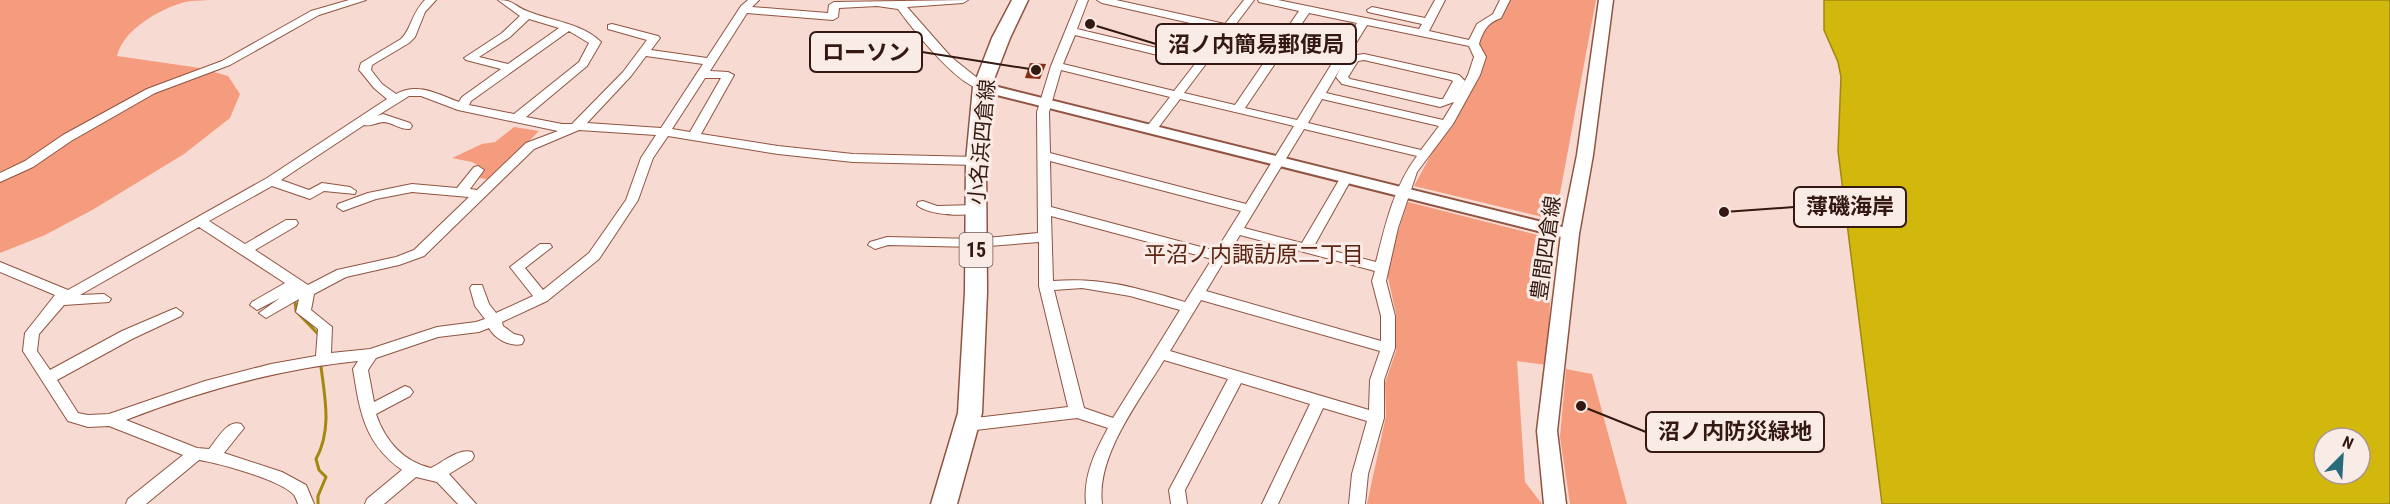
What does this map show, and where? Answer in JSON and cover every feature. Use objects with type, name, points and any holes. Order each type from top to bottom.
[{"type":"main road","name":"小名浜四倉線","points":[[944,504],[967,425],[973,367],[976,161],[982,87],[1001,38],[1020,0]]},
{"type":"main road","name":"豊間四倉線","points":[[1555,504],[1547,431],[1570,234],[1585,155],[1606,0]]},
{"type":"street","points":[[0,178],[29,164],[67,138],[151,91],[226,63],[315,13],[361,0]]},
{"type":"street","points":[[396,99],[368,77],[365,70],[367,63],[405,41],[411,35],[420,11],[431,0]]},
{"type":"street","points":[[503,0],[511,8],[527,15],[578,32],[595,42],[596,45],[583,64],[516,118]]},
{"type":"street","points":[[0,267],[63,293],[60,300],[32,333],[30,351],[49,377],[68,412],[73,417],[88,421],[110,420],[242,377],[297,363],[371,354],[437,332],[479,327],[542,298],[594,256],[605,243],[632,200],[647,158],[744,10],[754,0]]},
{"type":"street","points":[[744,10],[833,17],[834,5],[963,0]]},
{"type":"street","points":[[1077,412],[1046,286],[1044,103],[1083,0]]},
{"type":"street","points":[[1102,0],[1228,28]]},
{"type":"street","points":[[1151,129],[1249,0]]},
{"type":"street","points":[[1263,0],[1368,16],[1429,22]]},
{"type":"street","points":[[1422,33],[1440,0]]},
{"type":"street","points":[[1357,504],[1360,474],[1376,418],[1377,380],[1388,348],[1388,316],[1379,281],[1391,228],[1406,193],[1411,172],[1447,124],[1474,75],[1480,57],[1473,44],[1479,28],[1488,18],[1497,16],[1505,0]]},
{"type":"street","points":[[903,3],[965,78],[982,87],[1570,234]]},
{"type":"street","points":[[1238,110],[1300,5]]},
{"type":"street","points":[[510,68],[470,58],[506,34],[527,15]]},
{"type":"street","points":[[1368,16],[1422,33],[1473,44]]},
{"type":"street","points":[[1094,504],[1091,492],[1095,474],[1102,453],[1117,425],[1320,95],[1344,65],[1368,16]]},
{"type":"street","points":[[261,309],[302,288],[342,273],[399,261],[419,253],[530,146],[575,128],[627,74],[654,38],[612,27]]},
{"type":"street","points":[[462,107],[466,99],[566,28]]},
{"type":"street","points":[[1072,31],[1202,62]]},
{"type":"street","points":[[642,52],[728,75],[693,138]]},
{"type":"street","points":[[1364,57],[1455,76],[1459,81],[1448,101],[1440,103],[1346,82],[1342,77],[1344,65],[1354,58],[1364,57]]},
{"type":"street","points":[[1057,66],[1424,154]]},
{"type":"street","points":[[60,300],[271,181],[396,99],[416,91],[462,107],[562,128],[592,126],[666,132],[693,138],[843,157],[976,161]]},
{"type":"street","points":[[1320,95],[1447,124]]},
{"type":"street","points":[[341,134],[380,118],[406,126]]},
{"type":"street","points":[[1044,155],[1250,209]]},
{"type":"street","points":[[461,192],[478,170]]},
{"type":"street","points":[[1306,249],[1346,178]]},
{"type":"street","points":[[271,181],[310,195],[322,187],[350,190]]},
{"type":"street","points":[[343,207],[392,191],[426,188],[444,192],[480,194]]},
{"type":"street","points":[[923,204],[934,210],[975,209]]},
{"type":"street","points":[[1046,210],[1221,257]]},
{"type":"street","points":[[201,222],[302,288]]},
{"type":"street","points":[[245,250],[291,223]]},
{"type":"street","points":[[1237,230],[1382,268]]},
{"type":"street","points":[[875,245],[894,241],[976,243],[1044,237]]},
{"type":"street","points":[[542,298],[517,267],[545,247]]},
{"type":"street","points":[[1046,286],[1082,283],[1131,291],[1190,308]]},
{"type":"street","points":[[302,288],[303,312],[325,327],[323,360]]},
{"type":"street","points":[[477,288],[482,306],[494,320],[496,329],[509,338],[517,340]]},
{"type":"street","points":[[1198,294],[1388,348]]},
{"type":"street","points":[[60,300],[104,299]]},
{"type":"street","points":[[49,377],[127,334],[176,314]]},
{"type":"street","points":[[371,354],[360,369],[371,428],[392,457],[413,470],[442,477],[468,504]]},
{"type":"street","points":[[1161,354],[1376,418]]},
{"type":"street","points":[[1179,504],[1176,490],[1237,376]]},
{"type":"street","points":[[368,412],[405,392]]},
{"type":"street","points":[[1270,504],[1319,401]]},
{"type":"street","points":[[967,425],[1077,412],[1117,425]]},
{"type":"street","points":[[110,420],[204,455],[276,476],[300,490],[306,504]]},
{"type":"street","points":[[134,504],[204,455],[236,428]]},
{"type":"street","points":[[433,475],[466,456]]},
{"type":"street","points":[[373,504],[413,470]]},
{"type":"shaded area","points":[[0,0],[208,0],[185,2],[154,15],[134,29],[126,38],[117,56],[200,68],[228,76],[240,94],[230,118],[184,154],[94,209],[45,235],[0,253]]},
{"type":"shaded area","points":[[1509,0],[1596,0],[1555,220],[1414,186],[1485,56],[1479,44],[1485,27]]},
{"type":"shaded area","points":[[1824,0],[2390,0],[2390,504],[1882,504],[1838,151],[1841,77],[1838,62],[1824,30]]},
{"type":"shaded area","points":[[514,127],[539,131],[490,180],[476,177],[483,168],[472,162],[452,158],[482,144],[495,142]]},
{"type":"shaded area","points":[[1408,202],[1553,239],[1547,365],[1517,361],[1525,482],[1542,504],[1367,504],[1386,416],[1385,383],[1396,351],[1396,314],[1386,268]]},
{"type":"shaded area","points":[[1566,369],[1592,374],[1627,504],[1570,504],[1560,437]]},
{"type":"building","points":[[1030,63],[1046,64],[1040,79],[1025,78]]},
{"type":"waterway","points":[[295,300],[296,311],[320,336]]},
{"type":"waterway","points":[[318,504],[318,496],[326,477],[319,470],[316,459],[326,425],[321,367]]},
{"type":"place","name":"沼ノ内簡易郵便局","points":[[1090,24]]},
{"type":"place","name":"ローソン","points":[[1036,70]]},
{"type":"place","name":"薄磯海岸","points":[[1724,212]]},
{"type":"place","name":"沼ノ内防災緑地","points":[[1581,406]]},
{"type":"district","name":"平沼ノ内諏訪原二丁目","points":[[1254,254]]}]
